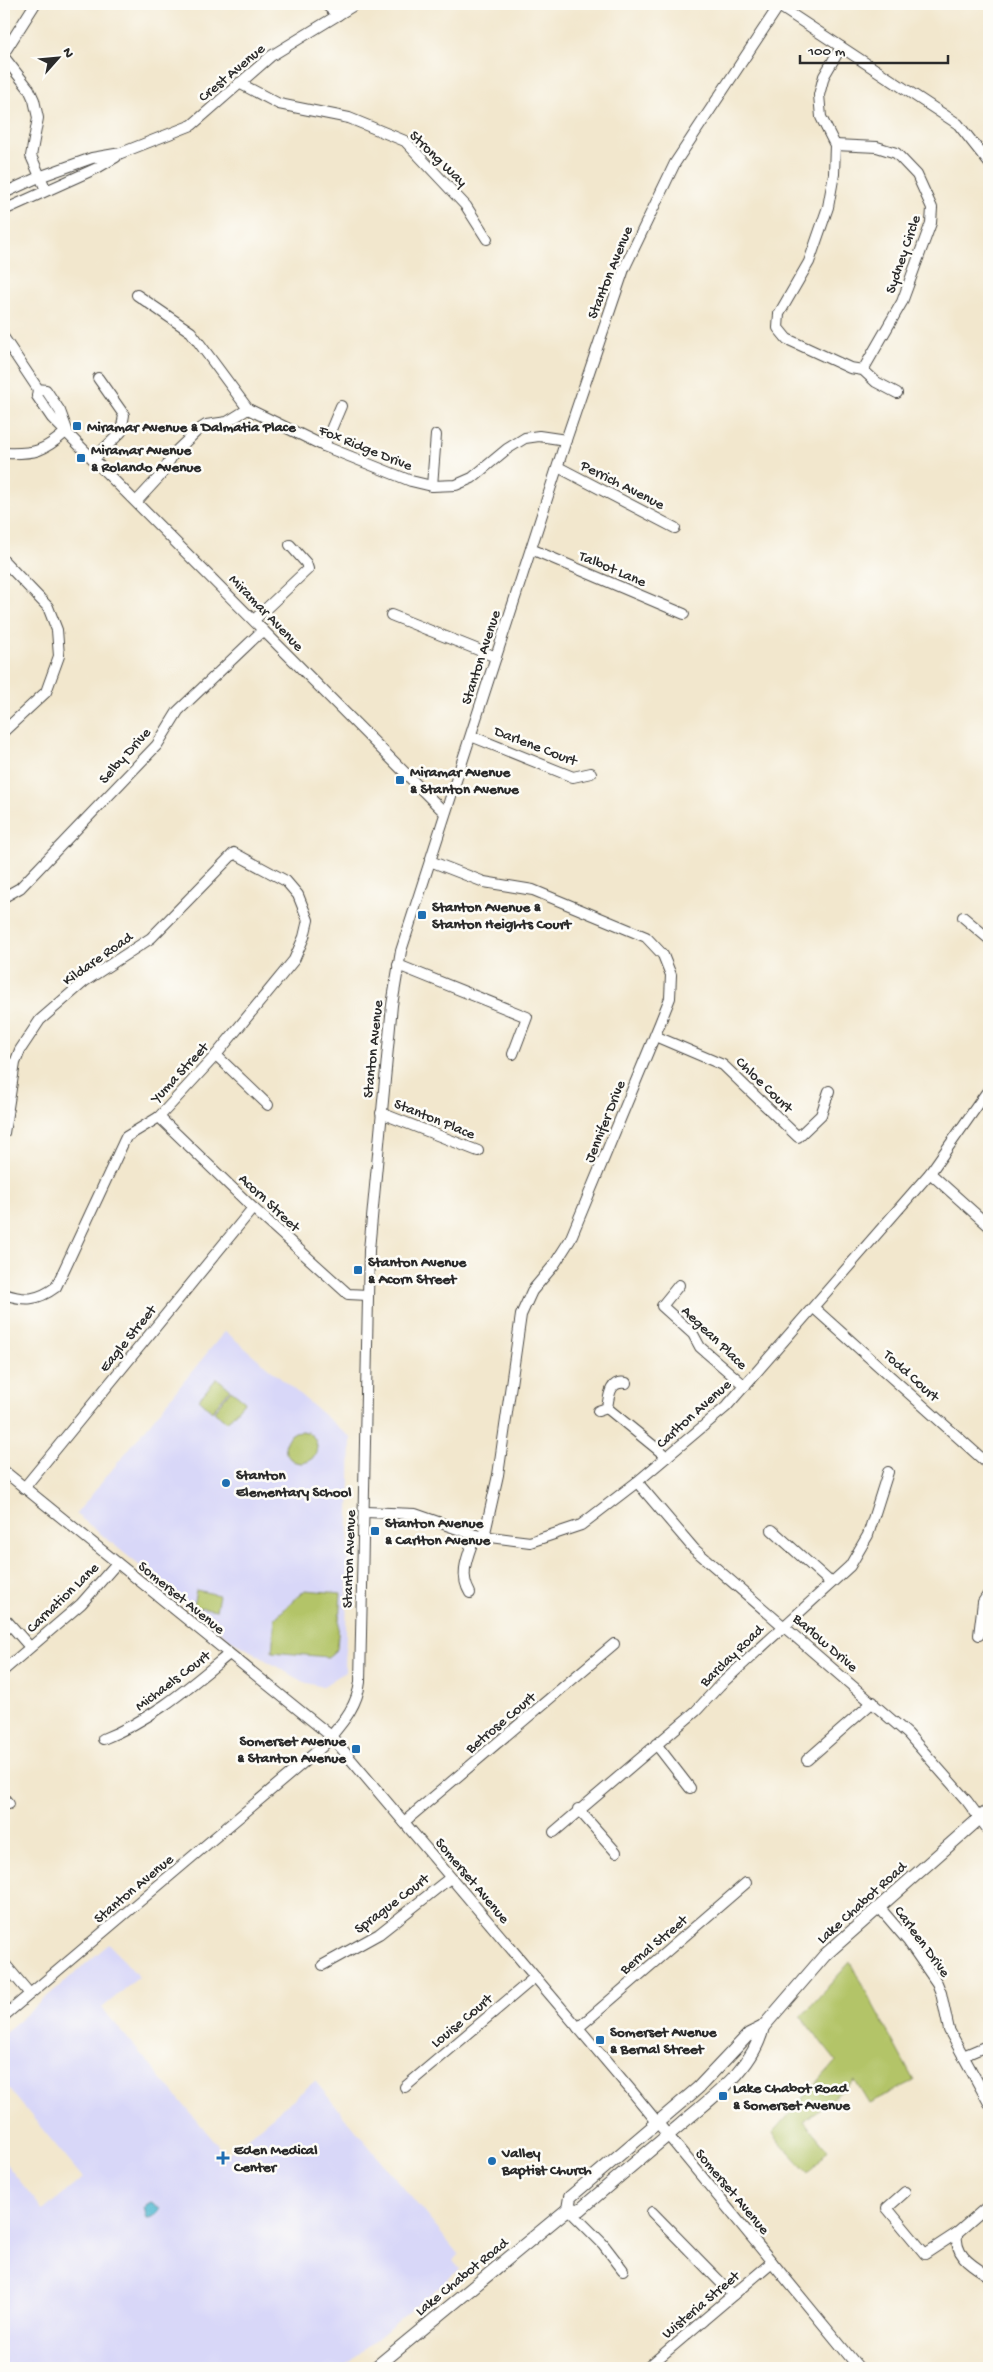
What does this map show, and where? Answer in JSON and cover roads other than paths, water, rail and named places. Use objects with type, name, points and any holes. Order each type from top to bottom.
[{"type":"main road","name":"Lake Chabot Road","points":[[374,2368],[568,2209],[570,2197],[716,2072],[749,2034],[763,2027],[825,1955],[984,1814]]},
{"type":"main road","name":"Lake Chabot Road","points":[[568,2209],[580,2210],[711,2099],[742,2067],[760,2042],[763,2027]]},
{"type":"street","points":[[4,53],[35,4]]},
{"type":"street","points":[[325,4],[338,14]]},
{"type":"street","name":"Crest Avenue","points":[[4,210],[97,168],[121,153],[192,125],[272,56],[356,4]]},
{"type":"street","points":[[779,5],[958,124],[989,163]]},
{"type":"street","name":"Stanton Avenue","points":[[4,2016],[323,1746],[354,1706],[359,1693],[365,1512],[369,1250],[381,1113],[398,964],[566,440],[609,308],[624,269],[663,186],[688,142],[779,5]]},
{"type":"street","points":[[841,47],[824,76],[819,95],[821,117],[835,145],[831,192],[824,223],[809,262],[779,314],[778,328],[787,339],[850,368],[863,370],[876,382],[897,392]]},
{"type":"street","points":[[4,57],[29,89],[34,100],[38,118],[31,156],[46,190]]},
{"type":"street","name":"Strong Way","points":[[240,83],[270,100],[349,118],[405,141],[466,206],[486,239]]},
{"type":"street","name":"Sydney Circle","points":[[835,145],[877,147],[896,154],[917,175],[932,208],[931,223],[902,302],[863,370]]},
{"type":"street","name":"Crest Avenue","points":[[4,193],[39,177],[92,158],[121,153]]},
{"type":"street","name":"Fox Ridge Drive","points":[[137,295],[191,332],[248,409],[324,446],[411,482],[432,486],[456,485],[466,481],[511,445],[525,438],[539,436],[566,440]]},
{"type":"street","name":"Miramar Avenue","points":[[4,338],[38,389],[37,396],[52,418],[137,501],[445,813]]},
{"type":"street","points":[[94,458],[121,432],[124,415],[98,378]]},
{"type":"street","points":[[324,446],[341,406]]},
{"type":"street","points":[[137,501],[161,476],[174,453],[197,431],[206,425],[227,422],[248,409]]},
{"type":"street","points":[[4,453],[31,454],[47,448],[67,431]]},
{"type":"street","points":[[432,486],[436,435]]},
{"type":"street","name":"Perrich Avenue","points":[[558,467],[675,528]]},
{"type":"street","points":[[254,620],[308,569],[306,563],[290,545]]},
{"type":"street","name":"Talbot Lane","points":[[531,549],[684,614]]},
{"type":"street","points":[[4,561],[48,607],[58,630],[59,656],[46,692],[4,732]]},
{"type":"street","points":[[391,615],[496,657]]},
{"type":"street","name":"Selby Drive","points":[[4,897],[20,888],[157,745],[178,711],[263,630]]},
{"type":"street","name":"Darlene Court","points":[[471,736],[573,777],[591,773]]},
{"type":"street","name":"Yuma Street","points":[[4,1294],[20,1299],[32,1300],[45,1295],[56,1287],[126,1137],[159,1117],[216,1055],[294,960],[304,938],[308,920],[298,894],[286,880],[234,854]]},
{"type":"street","name":"Kildare Road","points":[[4,1133],[15,1063],[20,1050],[40,1020],[84,981],[151,938],[234,854]]},
{"type":"street","name":"Jennifer Drive","points":[[430,861],[484,882],[533,890],[637,933],[653,943],[667,962],[672,982],[670,998],[655,1036],[570,1240],[558,1261],[532,1291],[521,1316],[496,1488],[480,1536],[464,1571],[464,1580],[470,1593]]},
{"type":"street","points":[[963,917],[989,939]]},
{"type":"street","points":[[398,964],[527,1017],[513,1054]]},
{"type":"street","name":"Chloe Court","points":[[655,1036],[723,1065],[798,1137],[821,1114],[829,1091]]},
{"type":"street","points":[[216,1055],[268,1105]]},
{"type":"street","name":"Carlton Avenue","points":[[365,1512],[415,1514],[480,1536],[530,1542],[581,1525],[637,1482],[726,1407],[930,1173],[989,1088]]},
{"type":"street","name":"Stanton Place","points":[[381,1113],[478,1151]]},
{"type":"street","name":"Acorn Street","points":[[159,1117],[253,1208],[348,1294],[368,1295]]},
{"type":"street","points":[[930,1173],[989,1226]]},
{"type":"street","name":"Eagle Street","points":[[24,1488],[253,1208]]},
{"type":"street","name":"Aegean Place","points":[[679,1286],[662,1306],[693,1334],[700,1347],[745,1386]]},
{"type":"street","name":"Todd Court","points":[[814,1308],[989,1465]]},
{"type":"street","points":[[626,1383],[619,1382],[614,1384],[602,1409],[667,1457]]},
{"type":"street","name":"Somerset Avenue","points":[[4,1471],[331,1736],[668,2135],[859,2368]]},
{"type":"street","name":"Barclay Road","points":[[554,1832],[696,1711],[720,1684],[850,1566],[868,1535],[888,1472]]},
{"type":"street","name":"Barlow Drive","points":[[637,1482],[694,1549],[908,1734],[984,1814],[989,1831]]},
{"type":"street","points":[[772,1530],[831,1583]]},
{"type":"street","name":"Carnation Lane","points":[[4,1670],[81,1604],[117,1563]]},
{"type":"street","points":[[979,1635],[983,1602],[989,1593]]},
{"type":"street","points":[[7,1621],[30,1647]]},
{"type":"street","name":"Betrose Court","points":[[404,1822],[614,1644]]},
{"type":"street","name":"Michaels Court","points":[[103,1738],[137,1724],[158,1712],[229,1654]]},
{"type":"street","points":[[807,1760],[873,1702]]},
{"type":"street","points":[[656,1744],[690,1788]]},
{"type":"street","points":[[578,1810],[616,1852]]},
{"type":"street","name":"Sprague Court","points":[[322,1965],[379,1934],[450,1878]]},
{"type":"street","name":"Bernal Street","points":[[578,2028],[746,1883]]},
{"type":"street","name":"Carleen Drive","points":[[879,1907],[908,1941],[937,1983],[949,2030],[989,2103]]},
{"type":"street","points":[[4,1963],[30,1994]]},
{"type":"street","name":"Louise Court","points":[[405,2087],[535,1977]]},
{"type":"street","points":[[963,2056],[989,2045]]},
{"type":"street","points":[[905,2192],[887,2208],[925,2254],[957,2233],[989,2205]]},
{"type":"street","points":[[568,2209],[603,2244],[623,2270]]},
{"type":"street","points":[[652,2212],[733,2295]]},
{"type":"street","points":[[957,2233],[957,2249],[968,2263],[989,2276]]},
{"type":"street","name":"Wisteria Street","points":[[648,2368],[772,2262]]},
{"type":"water","points":[[151,2203],[161,2209],[155,2216],[147,2219],[144,2207]]},
{"type":"place","name":"Miramar Avenue & Dalmatia Place","points":[[77,426]]},
{"type":"place","name":"Miramar Avenue & Rolando Avenue","points":[[81,458]]},
{"type":"place","name":"Miramar Avenue & Stanton Avenue","points":[[400,780]]},
{"type":"place","name":"Stanton Avenue & Stanton Heights Court","points":[[422,915]]},
{"type":"place","name":"Stanton Avenue & Acorn Street","points":[[358,1270]]},
{"type":"place","name":"Stanton Elementary School","points":[[226,1483]]},
{"type":"place","name":"Stanton Avenue & Carlton Avenue","points":[[375,1531]]},
{"type":"place","name":"Somerset Avenue & Stanton Avenue","points":[[356,1749]]},
{"type":"place","name":"Somerset Avenue & Bernal Street","points":[[600,2040]]},
{"type":"place","name":"Lake Chabot Road & Somerset Avenue","points":[[723,2096]]},
{"type":"place","name":"Eden Medical Center","points":[[223,2158]]},
{"type":"place","name":"Valley Baptist Church","points":[[492,2161]]}]
